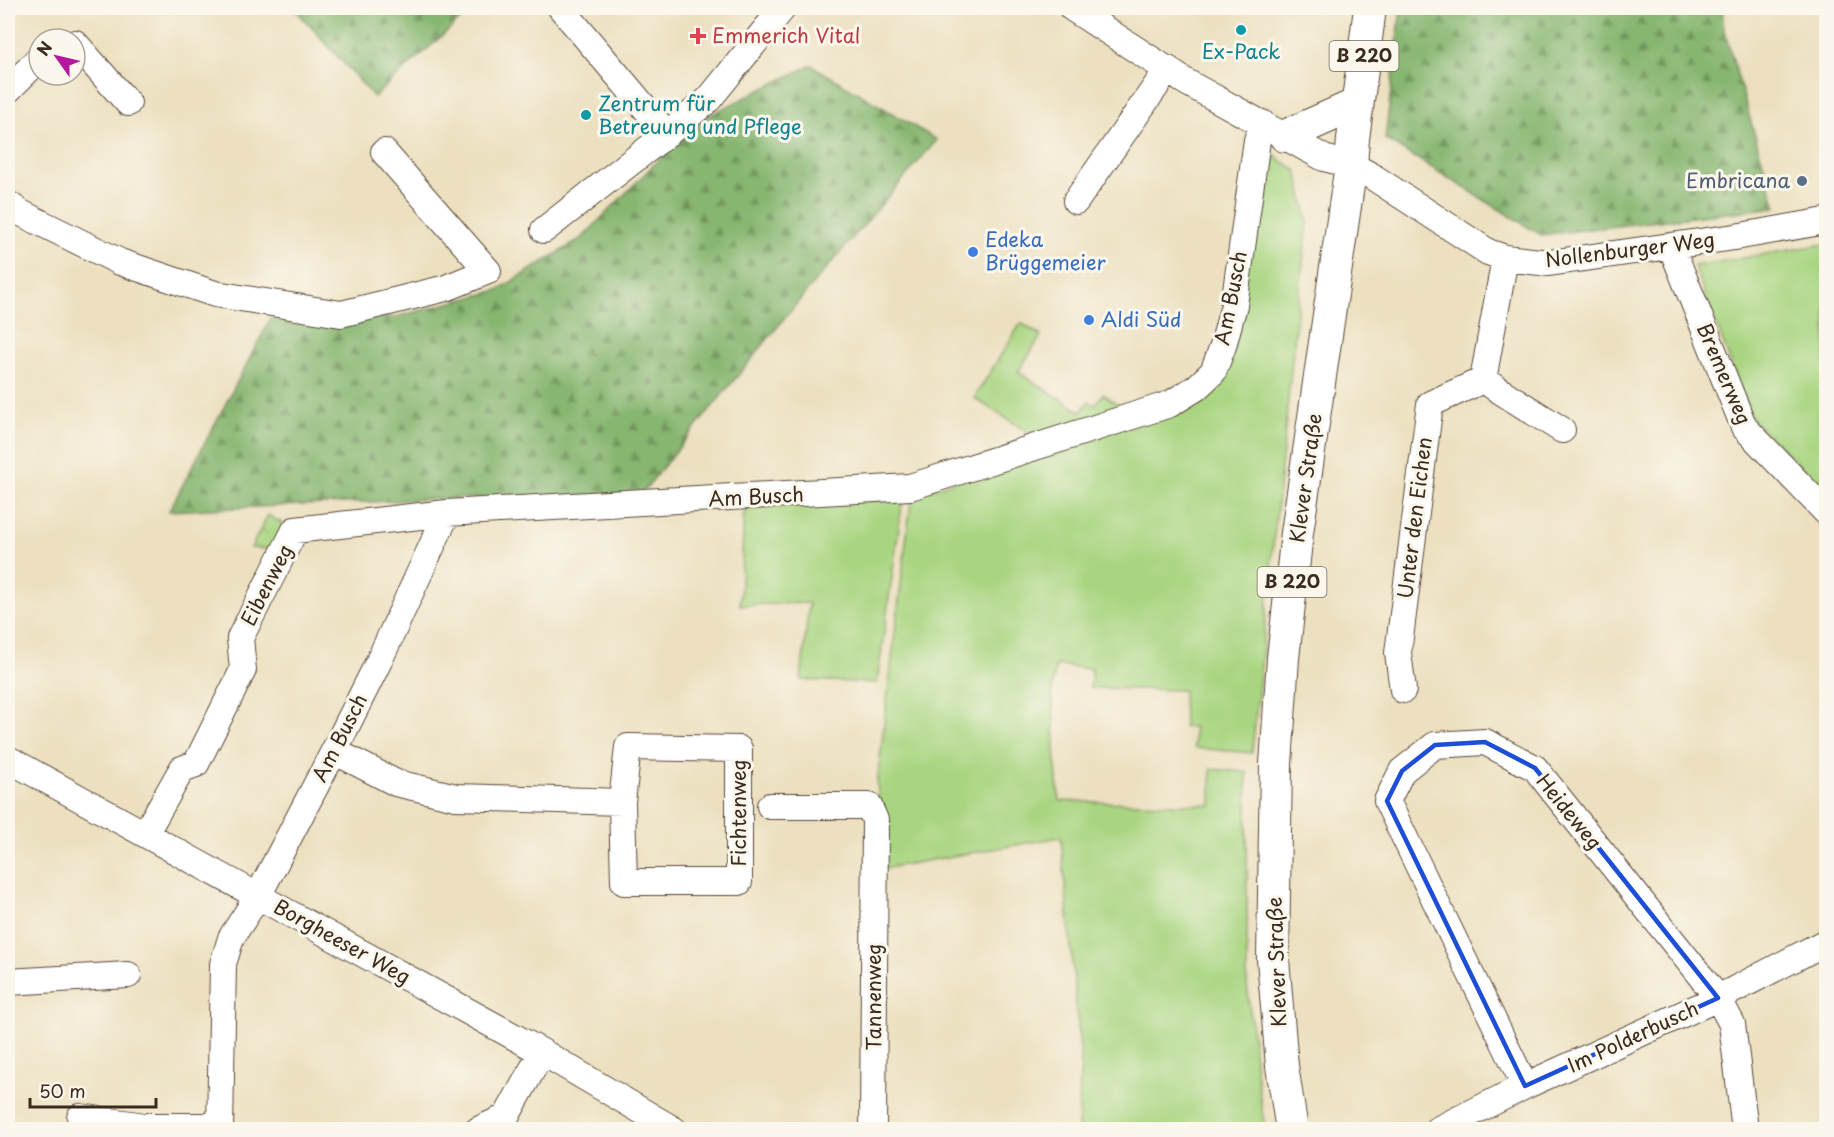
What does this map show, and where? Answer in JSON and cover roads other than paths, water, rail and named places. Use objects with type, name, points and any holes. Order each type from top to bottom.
[{"type":"main road","name":"Klever Straße","points":[[1292,1130],[1282,1066],[1273,959],[1274,810],[1283,658],[1298,533],[1351,165],[1370,8]]},
{"type":"main road","points":[[1273,129],[1357,104]]},
{"type":"street","points":[[561,8],[667,134]]},
{"type":"street","points":[[544,230],[709,99],[783,8]]},
{"type":"street","name":"Nollenburger Weg","points":[[1072,8],[1186,82],[1324,158],[1351,165],[1488,252],[1504,258],[1550,263],[1671,246],[1791,216],[1827,221]]},
{"type":"street","points":[[87,57],[128,103]]},
{"type":"street","points":[[1076,201],[1168,69]]},
{"type":"street","points":[[8,90],[27,71]]},
{"type":"street","name":"Am Busch","points":[[219,1128],[223,964],[231,938],[258,896],[334,751],[379,661],[447,513],[910,487],[1170,404],[1196,388],[1213,372],[1224,346],[1234,305],[1257,140],[1273,129]]},
{"type":"street","points":[[8,204],[21,213],[120,262],[215,294],[341,314],[446,288],[488,271],[384,152]]},
{"type":"street","name":"Bremerweg","points":[[1671,246],[1744,427],[1827,512]]},
{"type":"street","points":[[1504,258],[1483,380],[1562,430]]},
{"type":"street","name":"Unter den Eichen","points":[[1403,690],[1398,653],[1430,404],[1483,380]]},
{"type":"street","name":"Eibenweg","points":[[145,834],[182,769],[196,764],[243,670],[240,638],[295,530],[447,513]]},
{"type":"street","name":"Heideweg","points":[[1525,1086],[1387,801],[1402,771],[1435,745],[1485,742],[1535,768],[1718,998],[1732,1024],[1745,1130]]},
{"type":"street","name":"Fichtenweg","points":[[628,747],[739,749],[739,882],[624,882],[622,802],[628,747]]},
{"type":"street","points":[[334,751],[396,783],[456,797],[622,802]]},
{"type":"street","name":"Borgheeser Weg","points":[[8,759],[542,1052],[674,1130]]},
{"type":"street","name":"Tannenweg","points":[[770,806],[869,806],[875,820],[873,1130]]},
{"type":"street","name":"Tannenweg","points":[[856,1130],[864,941]]},
{"type":"street","name":"Im Polderbusch","points":[[1437,1130],[1525,1086],[1718,998],[1827,942]]},
{"type":"street","points":[[8,982],[128,975]]},
{"type":"street","points":[[478,1130],[506,1117],[542,1052]]},
{"type":"street","points":[[80,1117],[145,1126],[219,1128]]},
{"type":"place","name":"Ex-Pack","points":[[1241,30]]},
{"type":"place","name":"Emmerich Vital","points":[[698,36]]},
{"type":"place","name":"Zentrum für Betreuung und Pflege","points":[[586,115]]},
{"type":"place","name":"Embricana","points":[[1802,181]]},
{"type":"place","name":"Edeka Brüggemeier","points":[[973,252]]},
{"type":"place","name":"Aldi Süd","points":[[1089,320]]}]
